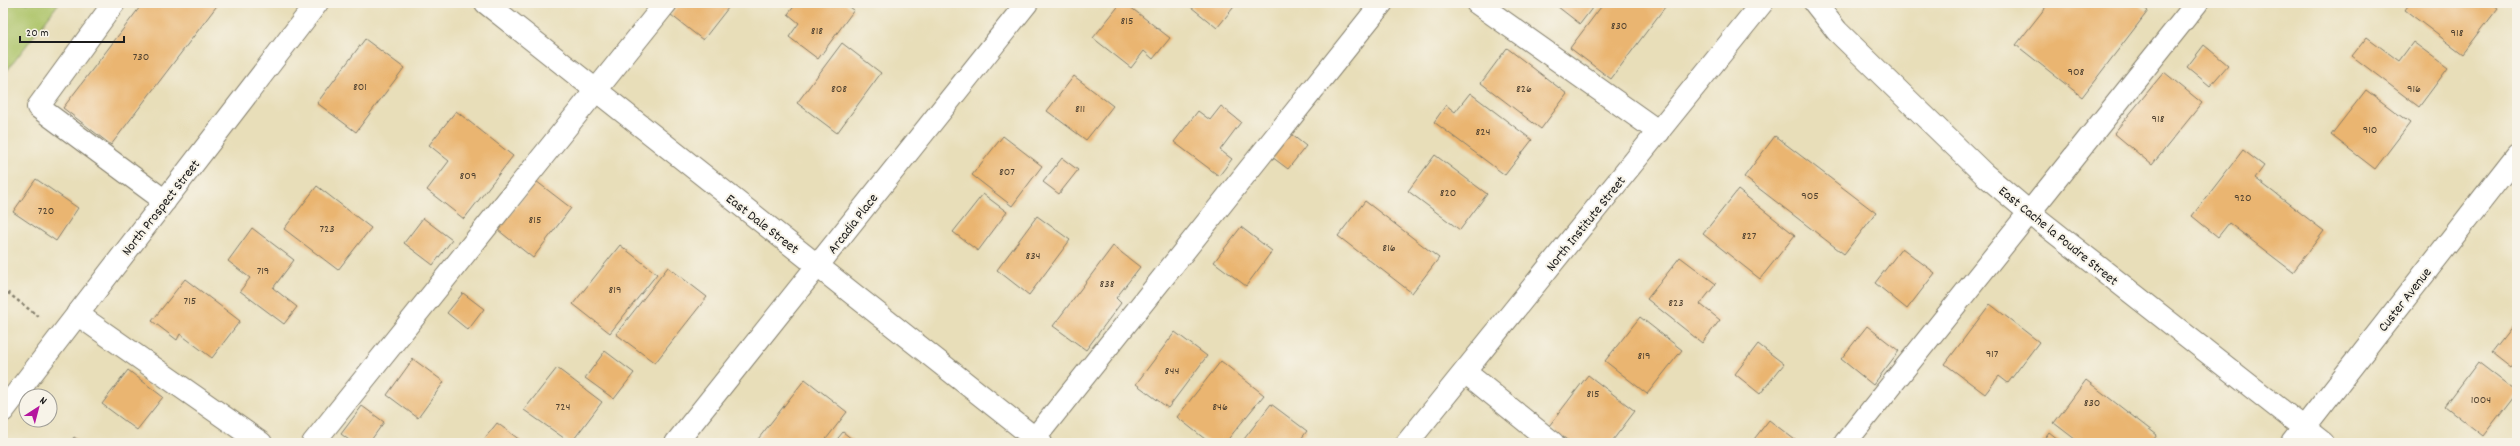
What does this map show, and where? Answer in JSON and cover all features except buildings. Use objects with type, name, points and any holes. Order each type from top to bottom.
[{"type":"street","points":[[114,3],[38,106],[165,201]]},
{"type":"street","name":"North Prospect Street","points":[[6,399],[62,334],[317,3]]},
{"type":"street","name":"East Dale Street","points":[[486,3],[1036,441]]},
{"type":"street","points":[[313,443],[597,91],[666,3]]},
{"type":"street","name":"Arcadia Place","points":[[676,443],[818,267],[1027,3]]},
{"type":"street","points":[[1036,441],[1382,3]]},
{"type":"street","points":[[1477,3],[1659,132]]},
{"type":"street","name":"North Institute Street","points":[[1407,443],[1762,3]]},
{"type":"street","name":"East Cache la Poudre Street","points":[[1815,3],[1836,31],[1984,174],[2298,435],[2324,443]]},
{"type":"street","points":[[1845,443],[2197,3]]},
{"type":"street","name":"Custer Avenue","points":[[2298,435],[2517,155]]},
{"type":"street","points":[[77,314],[261,443]]},
{"type":"street","points":[[1465,372],[1553,443]]},
{"type":"path","points":[[3,289],[62,334]]},
{"type":"green space","points":[[3,3],[59,3],[3,76]]}]
